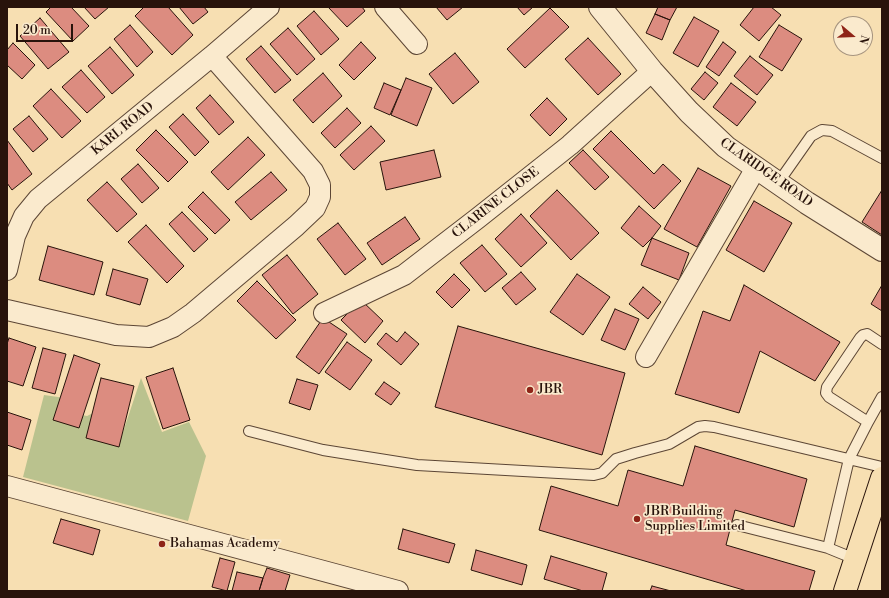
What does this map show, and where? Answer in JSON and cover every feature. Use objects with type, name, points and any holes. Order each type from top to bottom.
[{"type":"main road","points":[[845,591],[882,478]]},
{"type":"street","name":"KARL ROAD","points":[[7,270],[15,236],[24,216],[38,199],[212,56],[269,7]]},
{"type":"street","points":[[385,7],[417,44]]},
{"type":"street","name":"CLARIDGE ROAD","points":[[600,7],[652,71],[689,112],[726,147],[807,203],[882,250]]},
{"type":"street","points":[[7,310],[116,335],[149,337],[174,327],[296,226],[315,208],[320,197],[320,185],[313,171],[212,56]]},
{"type":"street","name":"CLARINE CLOSE","points":[[324,313],[404,274],[570,145],[652,71]]},
{"type":"street","points":[[646,357],[756,168]]},
{"type":"street","points":[[7,486],[398,591]]},
{"type":"lane","points":[[778,183],[811,136],[822,130],[832,131],[882,158]]},
{"type":"lane","points":[[868,422],[829,397],[826,393],[827,387],[863,335],[867,334],[882,344]]},
{"type":"lane","points":[[828,548],[849,459],[882,398]]},
{"type":"lane","points":[[249,431],[323,450],[417,465],[594,475],[602,474],[616,459],[669,444],[704,426],[714,427],[882,467]]},
{"type":"lane","points":[[737,525],[828,548],[855,559]]},
{"type":"green space","points":[[141,378],[162,432],[189,422],[206,456],[188,521],[23,477],[44,395],[65,398],[72,413],[87,416],[101,409],[121,438]]},
{"type":"building","points":[[51,7],[71,7],[89,26],[73,41],[46,12]]},
{"type":"building","points":[[84,7],[109,7],[95,19]]},
{"type":"building","points":[[144,7],[168,7],[193,35],[172,55],[135,16]]},
{"type":"building","points":[[179,7],[204,7],[208,12],[193,24]]},
{"type":"building","points":[[328,7],[362,7],[365,11],[347,27]]},
{"type":"building","points":[[436,7],[463,7],[447,20]]},
{"type":"building","points":[[517,7],[533,7],[524,15]]},
{"type":"building","points":[[658,7],[677,7],[670,20],[655,14]]},
{"type":"building","points":[[754,7],[771,7],[781,15],[759,41],[740,25]]},
{"type":"building","points":[[550,8],[569,27],[525,68],[507,49]]},
{"type":"building","points":[[314,11],[339,39],[321,55],[297,26]]},
{"type":"building","points":[[655,14],[670,20],[662,40],[646,33]]},
{"type":"building","points":[[694,17],[719,31],[698,67],[673,53]]},
{"type":"building","points":[[40,18],[69,52],[48,69],[20,36]]},
{"type":"building","points":[[130,25],[153,52],[137,67],[114,39]]},
{"type":"building","points":[[779,25],[802,39],[782,71],[759,57]]},
{"type":"building","points":[[288,28],[315,59],[297,75],[270,44]]},
{"type":"building","points":[[588,38],[621,74],[598,95],[565,59]]},
{"type":"building","points":[[361,42],[376,58],[354,80],[339,65]]},
{"type":"building","points":[[723,42],[736,52],[719,76],[706,67]]},
{"type":"building","points":[[13,43],[35,65],[22,79],[7,65],[7,50]]},
{"type":"building","points":[[261,46],[291,80],[275,93],[246,59]]},
{"type":"building","points":[[110,47],[134,75],[112,94],[88,66]]},
{"type":"building","points":[[455,53],[479,82],[453,104],[429,74]]},
{"type":"building","points":[[750,56],[773,75],[757,95],[734,76]]},
{"type":"building","points":[[81,70],[105,97],[87,113],[62,87]]},
{"type":"building","points":[[705,72],[718,83],[704,100],[691,89]]},
{"type":"building","points":[[323,73],[342,96],[313,123],[293,100]]},
{"type":"building","points":[[406,78],[432,88],[417,126],[391,115]]},
{"type":"building","points":[[384,83],[401,90],[390,115],[374,108]]},
{"type":"building","points":[[731,83],[756,102],[737,126],[713,107]]},
{"type":"building","points":[[51,89],[81,121],[62,138],[33,106]]},
{"type":"building","points":[[210,95],[234,122],[219,135],[196,108]]},
{"type":"building","points":[[547,98],[567,119],[550,136],[530,115]]},
{"type":"building","points":[[347,108],[361,123],[335,148],[321,133]]},
{"type":"building","points":[[183,114],[209,142],[195,156],[169,127]]},
{"type":"building","points":[[29,116],[48,139],[33,152],[13,129]]},
{"type":"building","points":[[371,126],[385,141],[354,170],[340,155]]},
{"type":"building","points":[[156,130],[188,162],[168,182],[136,150]]},
{"type":"building","points":[[611,131],[654,174],[663,164],[681,181],[654,209],[593,149]]},
{"type":"building","points":[[248,137],[265,155],[228,190],[211,172]]},
{"type":"building","points":[[7,140],[32,174],[12,190],[7,183]]},
{"type":"building","points":[[434,150],[441,177],[386,190],[380,162]]},
{"type":"building","points":[[583,150],[609,177],[595,190],[569,163]]},
{"type":"building","points":[[138,164],[159,188],[142,203],[121,179]]},
{"type":"building","points":[[698,168],[731,186],[697,247],[664,229]]},
{"type":"building","points":[[271,172],[287,190],[251,220],[235,202]]},
{"type":"building","points":[[107,182],[137,214],[117,232],[87,200]]},
{"type":"building","points":[[557,190],[599,233],[571,260],[530,216]]},
{"type":"building","points":[[882,190],[882,235],[862,222]]},
{"type":"building","points":[[203,192],[230,220],[215,234],[188,207]]},
{"type":"building","points":[[754,201],[792,223],[764,272],[726,250]]},
{"type":"building","points":[[639,206],[661,226],[643,247],[621,228]]},
{"type":"building","points":[[182,212],[208,239],[194,252],[169,224]]},
{"type":"building","points":[[521,214],[547,243],[521,267],[495,239]]},
{"type":"building","points":[[405,217],[420,239],[382,265],[367,243]]},
{"type":"building","points":[[338,223],[366,259],[345,275],[317,239]]},
{"type":"building","points":[[146,225],[184,266],[167,283],[128,242]]},
{"type":"building","points":[[652,238],[689,253],[679,280],[641,265]]},
{"type":"building","points":[[482,245],[507,274],[485,292],[460,263]]},
{"type":"building","points":[[48,246],[103,262],[94,295],[39,280]]},
{"type":"building","points":[[287,255],[318,294],[293,314],[262,275]]},
{"type":"building","points":[[113,269],[148,279],[140,305],[106,295]]},
{"type":"building","points":[[521,272],[536,289],[516,305],[502,288]]},
{"type":"building","points":[[454,274],[470,290],[452,308],[436,292]]},
{"type":"building","points":[[577,274],[610,297],[583,335],[550,312]]},
{"type":"building","points":[[257,281],[296,320],[276,339],[237,301]]},
{"type":"building","points":[[744,285],[840,342],[815,381],[760,351],[739,413],[675,394],[703,311],[730,321]]},
{"type":"building","points":[[882,285],[882,311],[871,304]]},
{"type":"building","points":[[643,287],[661,302],[648,319],[629,304]]},
{"type":"building","points":[[361,300],[383,321],[365,343],[341,320]]},
{"type":"building","points":[[615,309],[639,319],[625,350],[601,340]]},
{"type":"building","points":[[323,318],[347,334],[319,374],[296,357]]},
{"type":"building","name":"JBR","points":[[458,326],[625,373],[602,455],[435,407]]},
{"type":"building","points":[[405,332],[419,344],[401,365],[377,344],[386,333],[397,342]]},
{"type":"building","points":[[9,338],[36,347],[23,386],[7,381],[7,344]]},
{"type":"building","points":[[347,342],[372,360],[350,390],[325,372]]},
{"type":"building","points":[[43,348],[66,354],[55,394],[32,388]]},
{"type":"building","points":[[74,355],[100,364],[79,428],[53,420]]},
{"type":"building","points":[[173,368],[190,420],[163,429],[146,377]]},
{"type":"building","points":[[101,378],[134,386],[119,447],[86,438]]},
{"type":"building","points":[[297,379],[318,385],[310,410],[289,403]]},
{"type":"building","points":[[384,382],[400,393],[391,405],[375,394]]},
{"type":"building","points":[[7,412],[31,420],[22,450],[7,445]]},
{"type":"building","name":"JBR Building Supplies Limited","points":[[695,446],[807,479],[794,527],[735,510],[726,545],[815,571],[809,591],[747,591],[539,530],[551,486],[618,506],[628,470],[683,486]]},
{"type":"building","points":[[61,519],[100,530],[93,555],[53,543]]},
{"type":"building","points":[[403,529],[455,544],[449,563],[398,549]]},
{"type":"building","points":[[476,550],[527,565],[522,585],[471,570]]},
{"type":"building","points":[[551,556],[607,573],[602,591],[583,591],[544,579]]},
{"type":"building","points":[[220,558],[235,562],[227,591],[212,587]]},
{"type":"building","points":[[267,568],[290,575],[285,591],[259,591]]},
{"type":"building","points":[[237,572],[263,578],[259,591],[232,591]]},
{"type":"building","points":[[652,586],[671,591],[650,591]]},
{"type":"place","name":"JBR","points":[[530,390]]},
{"type":"place","name":"JBR Building Supplies Limited","points":[[637,519]]},
{"type":"place","name":"Bahamas Academy","points":[[162,544]]}]
